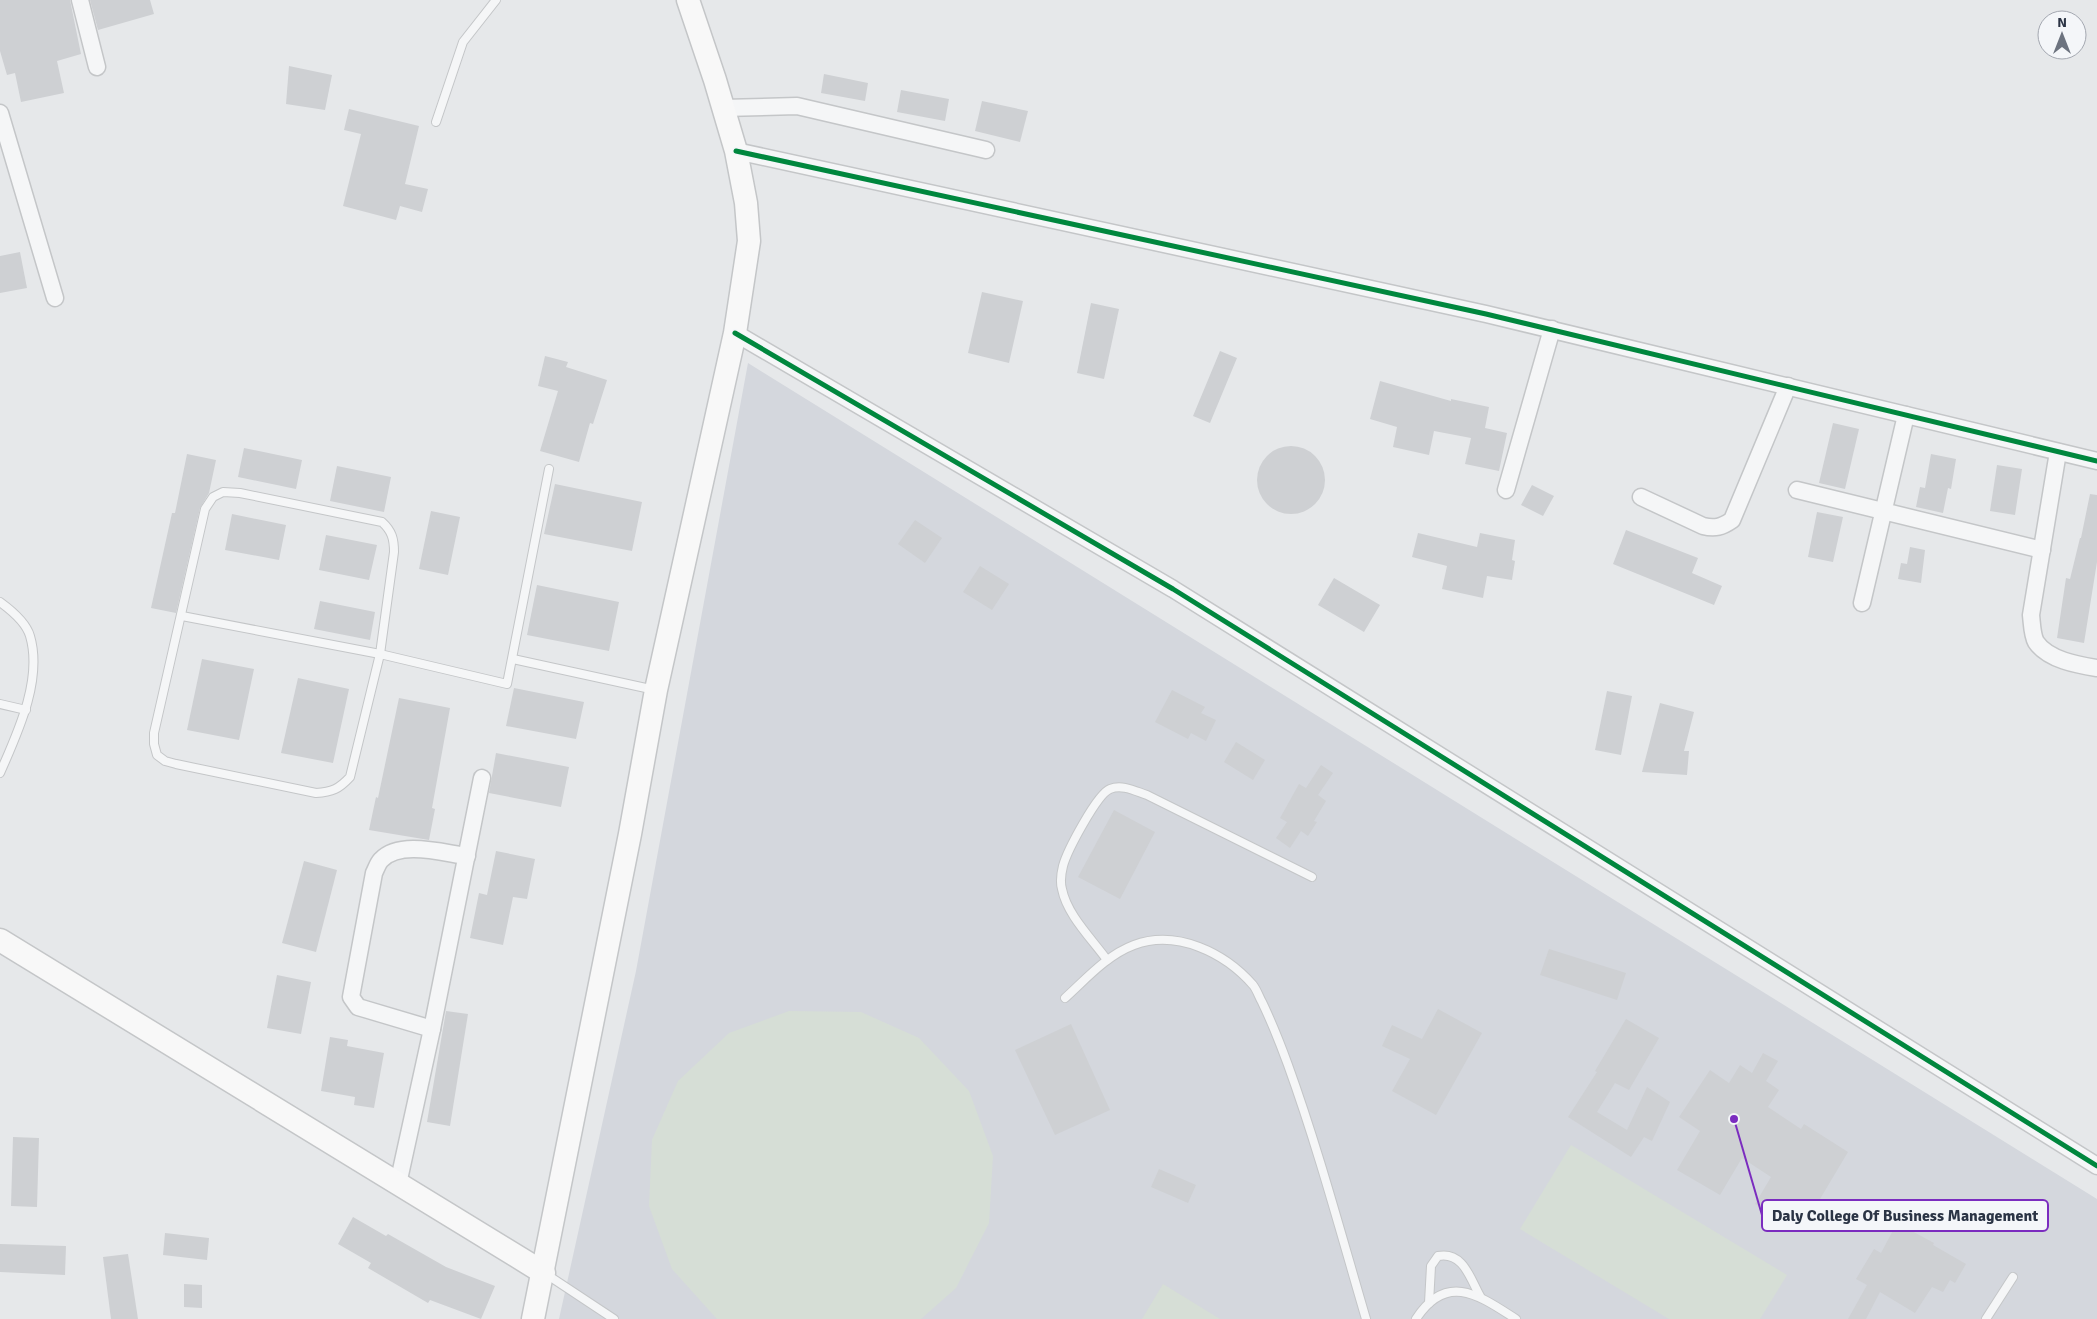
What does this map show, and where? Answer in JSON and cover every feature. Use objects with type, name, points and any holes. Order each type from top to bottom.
[{"type":"street","points":[[80,0],[97,67]]},
{"type":"street","points":[[534,1319],[630,834],[656,690],[734,333],[748,241],[746,203],[736,151],[688,0]]},
{"type":"street","points":[[723,108],[797,106],[986,150]]},
{"type":"street","points":[[0,113],[55,298]]},
{"type":"street","points":[[736,151],[1552,329],[2097,461]]},
{"type":"street","points":[[1506,490],[1552,329]]},
{"type":"street","points":[[734,333],[1173,589],[2097,1166]]},
{"type":"street","points":[[1641,497],[1703,526],[1720,527],[1732,520],[1788,386]]},
{"type":"street","points":[[1862,603],[1906,415]]},
{"type":"street","points":[[2058,452],[2031,615],[2036,642],[2059,658],[2078,665],[2097,668]]},
{"type":"street","points":[[1797,490],[2042,550]]},
{"type":"street","points":[[398,1184],[432,1029],[482,778]]},
{"type":"street","points":[[432,1029],[358,1007],[351,997],[374,874],[380,860],[391,853],[410,848],[467,856]]},
{"type":"street","points":[[0,940],[544,1273]]},
{"type":"lane","points":[[436,122],[463,42],[496,0]]},
{"type":"lane","points":[[182,616],[380,654],[506,684],[513,660],[549,469]]},
{"type":"lane","points":[[223,492],[240,493],[382,522],[390,528],[394,540],[394,552],[380,654],[350,777],[341,787],[331,792],[316,793],[176,764],[165,761],[157,755],[154,733],[205,509],[213,497],[223,492]]},
{"type":"lane","points":[[0,602],[22,621],[30,635],[33,658],[32,680],[26,710],[0,773]]},
{"type":"lane","points":[[513,660],[656,690]]},
{"type":"lane","points":[[0,704],[26,710]]},
{"type":"lane","points":[[1107,960],[1072,912],[1065,898],[1061,879],[1067,855],[1098,798],[1108,790],[1122,787],[1147,795],[1312,876]]},
{"type":"lane","points":[[1065,998],[1107,960],[1134,945],[1162,940],[1177,940],[1202,948],[1227,961],[1254,986],[1275,1028],[1307,1119],[1366,1319]]},
{"type":"lane","points":[[1429,1303],[1431,1266],[1438,1256],[1447,1254],[1459,1260],[1480,1296]]},
{"type":"lane","points":[[544,1273],[614,1319]]},
{"type":"lane","points":[[1986,1319],[2013,1277]]},
{"type":"lane","points":[[1416,1319],[1429,1303],[1443,1293],[1453,1291],[1480,1296],[1516,1319]]},
{"type":"shaded area","points":[[748,363],[2097,1199],[2097,1319],[559,1319],[636,971]]},
{"type":"shaded area","points":[[789,1011],[861,1012],[919,1038],[969,1091],[993,1156],[989,1223],[956,1288],[921,1319],[717,1319],[672,1269],[649,1206],[652,1140],[678,1081],[729,1033]]},
{"type":"shaded area","points":[[1571,1145],[1787,1275],[1760,1319],[1669,1319],[1520,1229]]},
{"type":"shaded area","points":[[1163,1284],[1220,1319],[1142,1319]]},
{"type":"building","points":[[0,0],[70,0],[81,54],[57,61],[64,93],[21,102],[15,73],[7,75],[0,51]]},
{"type":"building","points":[[90,0],[150,0],[154,14],[98,30]]},
{"type":"building","points":[[289,66],[332,75],[325,110],[286,104]]},
{"type":"building","points":[[824,74],[868,83],[865,101],[821,93]]},
{"type":"building","points":[[901,90],[949,99],[945,121],[897,112]]},
{"type":"building","points":[[982,101],[1028,111],[1020,142],[975,131]]},
{"type":"building","points":[[349,109],[419,126],[405,184],[428,189],[422,212],[400,206],[396,220],[343,206],[361,134],[344,130]]},
{"type":"building","points":[[20,252],[27,288],[0,293],[0,256]]},
{"type":"building","points":[[982,292],[1023,301],[1009,363],[968,353]]},
{"type":"building","points":[[1091,303],[1119,309],[1104,379],[1077,373]]},
{"type":"building","points":[[1220,351],[1237,358],[1210,423],[1193,416]]},
{"type":"building","points":[[545,356],[568,362],[566,367],[607,380],[593,424],[590,423],[579,462],[540,451],[558,391],[538,386]]},
{"type":"building","points":[[1380,381],[1451,401],[1451,399],[1489,407],[1485,428],[1507,433],[1499,471],[1465,464],[1471,438],[1434,431],[1429,455],[1393,447],[1397,427],[1370,419]]},
{"type":"building","points":[[1833,423],[1859,429],[1845,489],[1819,483]]},
{"type":"building","points":[[1291,446],[1304,449],[1315,456],[1322,467],[1325,480],[1322,493],[1315,504],[1304,511],[1291,514],[1278,511],[1267,504],[1260,493],[1257,480],[1260,467],[1267,456],[1278,449]]},
{"type":"building","points":[[244,448],[302,460],[296,489],[238,477]]},
{"type":"building","points":[[187,454],[216,460],[209,493],[200,508],[176,613],[151,608],[172,513],[175,513]]},
{"type":"building","points":[[1931,454],[1956,459],[1951,489],[1948,488],[1943,513],[1916,507],[1920,487],[1925,488]]},
{"type":"building","points":[[1997,465],[2022,469],[2015,515],[1990,511]]},
{"type":"building","points":[[337,466],[391,477],[384,512],[330,501]]},
{"type":"building","points":[[555,484],[642,502],[632,551],[544,534]]},
{"type":"building","points":[[1532,485],[1554,496],[1543,516],[1521,505]]},
{"type":"building","points":[[2090,494],[2097,495],[2097,562],[2084,643],[2057,638],[2066,578],[2070,579]]},
{"type":"building","points":[[431,511],[460,517],[448,575],[419,569]]},
{"type":"building","points":[[1817,512],[1843,517],[1833,562],[1808,557]]},
{"type":"building","points":[[232,514],[286,525],[279,560],[225,550]]},
{"type":"building","points":[[915,520],[942,538],[925,563],[898,544]]},
{"type":"building","points":[[1626,530],[1698,558],[1692,573],[1722,586],[1714,605],[1613,564]]},
{"type":"building","points":[[1418,533],[1477,547],[1480,533],[1515,540],[1512,560],[1515,561],[1512,580],[1487,576],[1483,598],[1442,589],[1447,566],[1412,557]]},
{"type":"building","points":[[326,535],[377,545],[369,580],[319,570]]},
{"type":"building","points":[[1910,547],[1925,550],[1921,583],[1898,579],[1901,563],[1907,564]]},
{"type":"building","points":[[980,566],[1009,584],[992,610],[963,592]]},
{"type":"building","points":[[1334,578],[1380,605],[1364,632],[1318,605]]},
{"type":"building","points":[[537,585],[619,602],[609,651],[527,635]]},
{"type":"building","points":[[320,601],[375,612],[370,640],[314,629]]},
{"type":"building","points":[[202,659],[254,669],[239,740],[187,730]]},
{"type":"building","points":[[298,678],[349,689],[333,763],[281,753]]},
{"type":"building","points":[[514,688],[584,702],[576,739],[506,726]]},
{"type":"building","points":[[1172,690],[1205,707],[1201,713],[1216,720],[1206,741],[1191,733],[1188,739],[1155,722]]},
{"type":"building","points":[[1607,691],[1632,696],[1621,755],[1595,750]]},
{"type":"building","points":[[399,698],[450,708],[432,808],[435,809],[429,840],[369,830],[376,797],[378,798]]},
{"type":"building","points":[[1660,703],[1694,712],[1684,751],[1689,751],[1687,775],[1642,772]]},
{"type":"building","points":[[1236,742],[1265,760],[1253,780],[1224,762]]},
{"type":"building","points":[[496,753],[569,767],[561,807],[489,793]]},
{"type":"building","points":[[1321,765],[1333,773],[1318,795],[1326,801],[1314,821],[1317,822],[1308,836],[1301,831],[1290,848],[1276,838],[1287,822],[1280,818],[1299,784],[1306,788]]},
{"type":"building","points":[[1114,810],[1155,832],[1120,899],[1078,877]]},
{"type":"building","points":[[496,851],[535,859],[527,899],[513,897],[503,945],[470,938],[479,893],[487,895]]},
{"type":"building","points":[[304,861],[337,870],[316,952],[282,943]]},
{"type":"building","points":[[1549,949],[1626,973],[1617,1000],[1540,975]]},
{"type":"building","points":[[277,975],[311,982],[301,1034],[267,1028]]},
{"type":"building","points":[[1438,1009],[1482,1033],[1436,1115],[1392,1091],[1410,1059],[1382,1046],[1392,1025],[1422,1039]]},
{"type":"building","points":[[446,1011],[468,1014],[450,1126],[427,1122]]},
{"type":"building","points":[[1626,1019],[1659,1038],[1629,1090],[1615,1083],[1597,1112],[1627,1130],[1647,1087],[1670,1102],[1652,1141],[1644,1137],[1631,1157],[1568,1117],[1597,1072],[1595,1071]]},
{"type":"building","points":[[1071,1024],[1110,1110],[1055,1135],[1015,1050]]},
{"type":"building","points":[[330,1037],[348,1040],[347,1046],[384,1053],[374,1108],[354,1105],[355,1097],[321,1091]]},
{"type":"building","points":[[1763,1053],[1778,1061],[1766,1081],[1779,1090],[1768,1107],[1801,1129],[1804,1124],[1848,1152],[1801,1231],[1755,1204],[1771,1177],[1742,1158],[1720,1195],[1677,1170],[1700,1131],[1679,1117],[1710,1070],[1729,1083],[1740,1065],[1752,1073]]},
{"type":"building","points":[[13,1137],[39,1138],[37,1207],[11,1206]]},
{"type":"building","points":[[1159,1169],[1196,1185],[1188,1203],[1151,1187]]},
{"type":"building","points":[[353,1217],[386,1236],[388,1234],[446,1267],[495,1286],[481,1319],[430,1300],[428,1303],[368,1268],[371,1263],[338,1244]]},
{"type":"building","points":[[1897,1223],[1934,1243],[1933,1245],[1966,1264],[1955,1283],[1950,1280],[1943,1292],[1932,1287],[1915,1313],[1880,1292],[1866,1319],[1848,1319],[1867,1285],[1856,1279],[1874,1249],[1881,1253]]},
{"type":"building","points":[[165,1233],[209,1238],[207,1260],[163,1255]]},
{"type":"building","points":[[0,1244],[66,1246],[65,1275],[0,1272]]},
{"type":"building","points":[[128,1254],[138,1319],[111,1319],[103,1257]]},
{"type":"building","points":[[184,1284],[202,1285],[202,1308],[184,1307]]},
{"type":"cycle path","points":[[736,151],[1486,314],[2097,461]]},
{"type":"cycle path","points":[[735,333],[1173,589],[2097,1166]]},
{"type":"place","name":"Daly College Of Business Management","points":[[1734,1119]]}]
